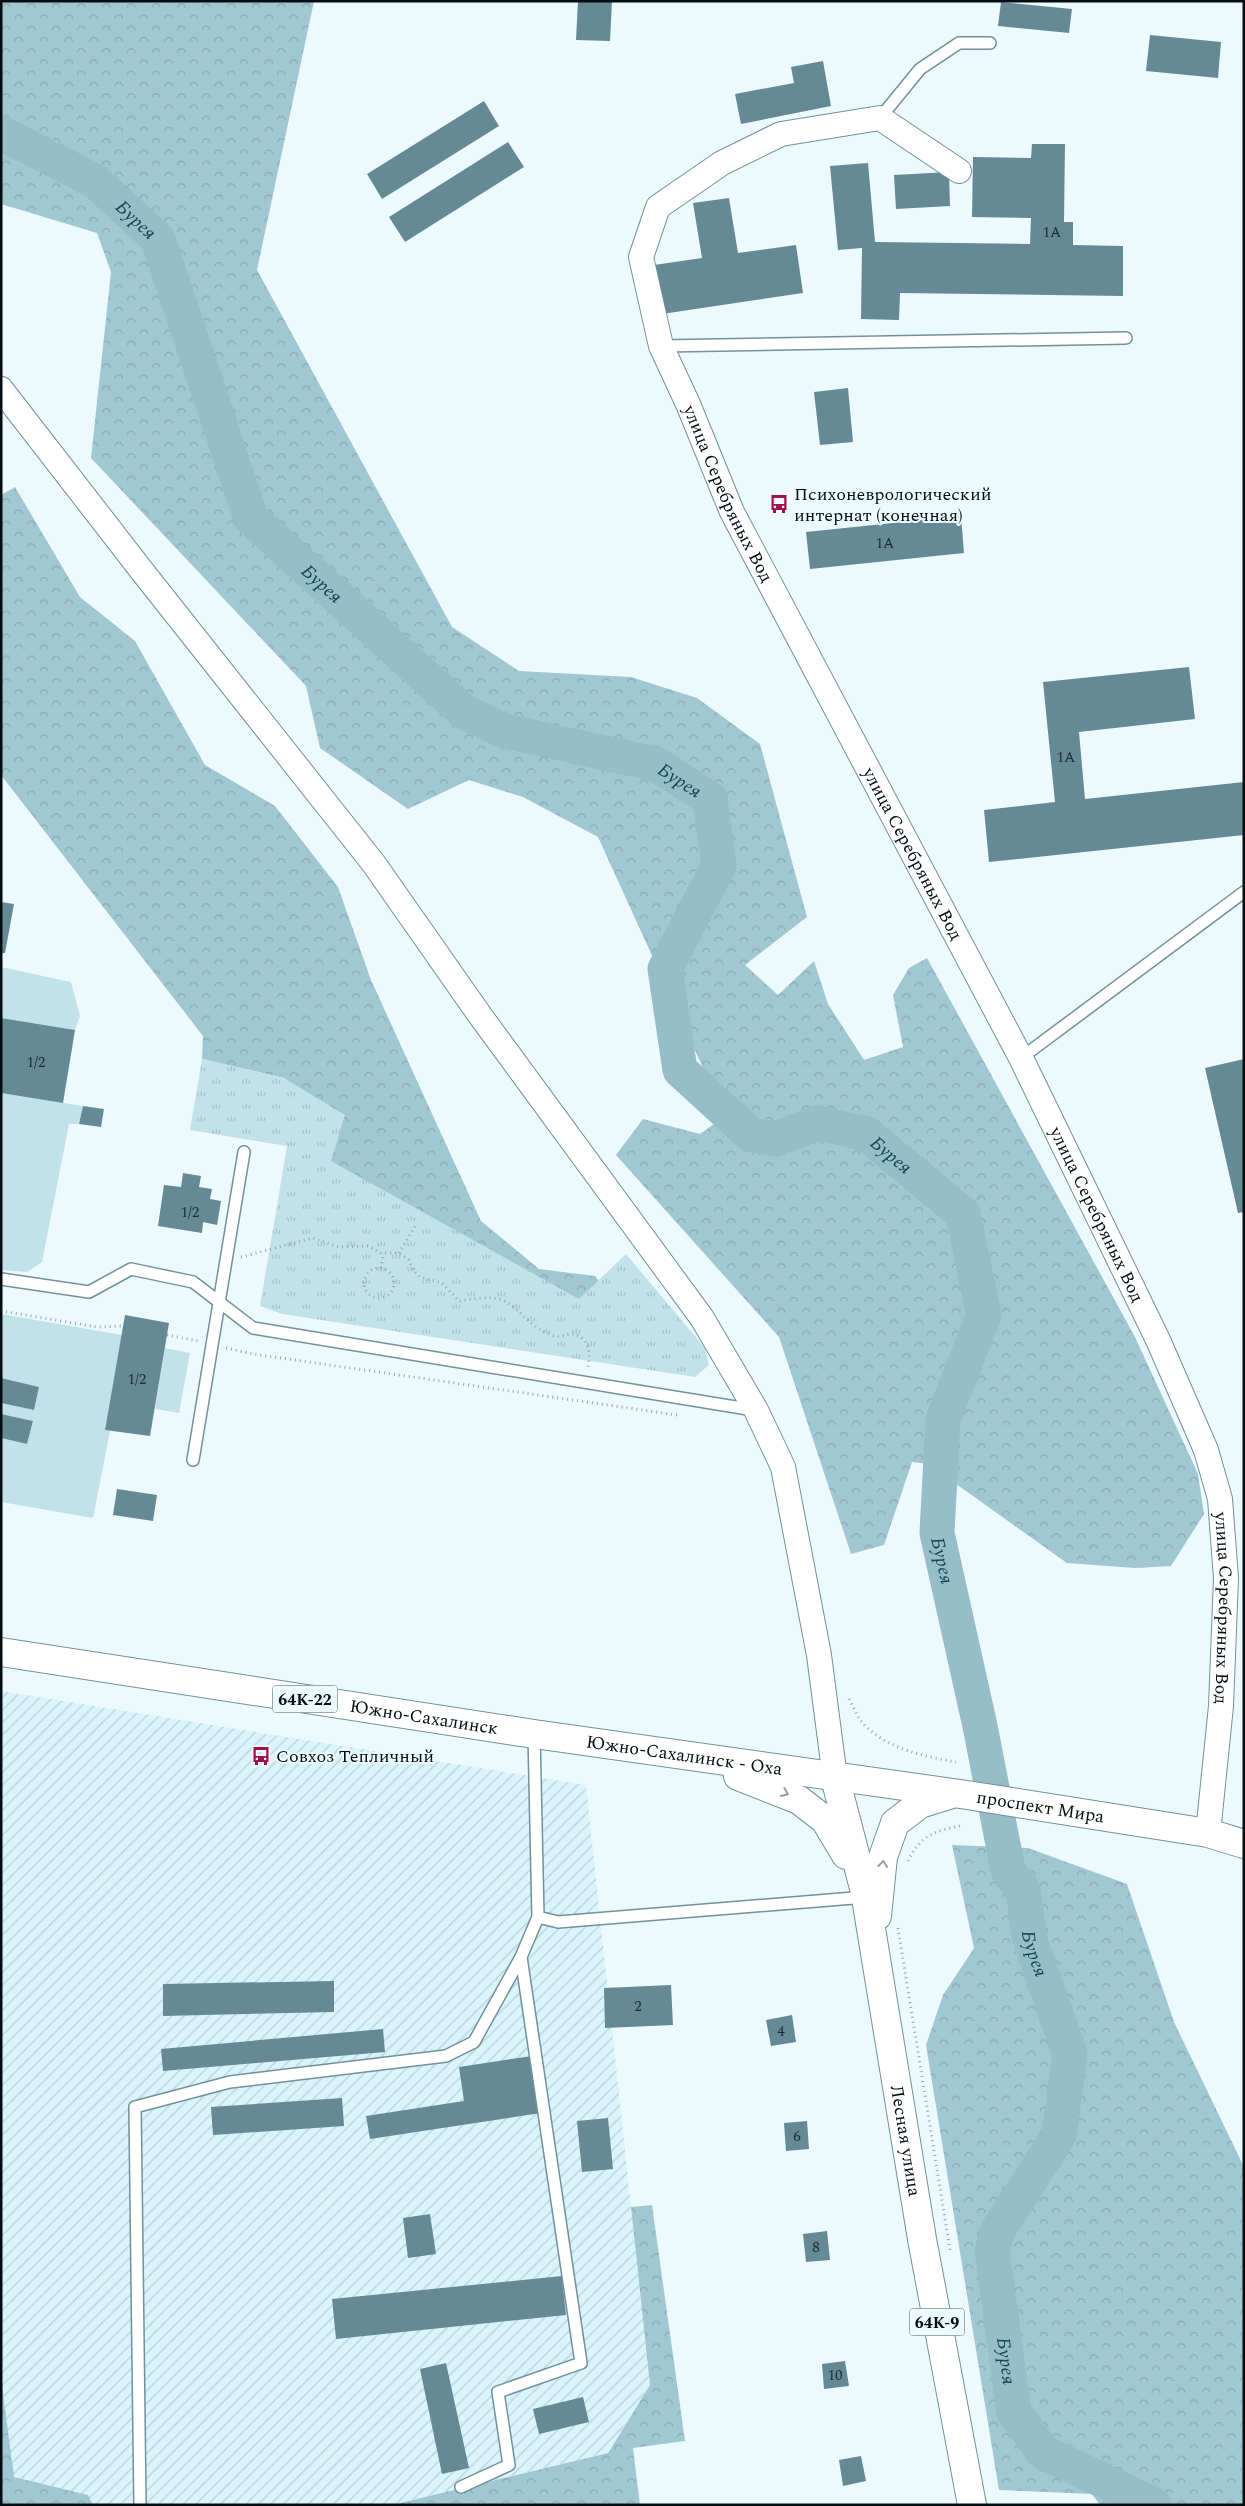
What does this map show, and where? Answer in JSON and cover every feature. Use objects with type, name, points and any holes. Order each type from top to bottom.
[{"type":"main road","name":"Южно-Сахалинск","points":[[1,1652],[534,1734]]},
{"type":"main road","name":"Южно-Сахалинск - Оха","points":[[534,1734],[835,1778]]},
{"type":"main road","points":[[655,1752],[759,1783],[799,1800],[825,1820],[864,1890]]},
{"type":"main road","name":"проспект Мира","points":[[835,1778],[1031,1805],[1208,1833],[1244,1844]]},
{"type":"main road","name":"Лесная улица","points":[[835,1778],[864,1890],[922,2239],[972,2505]]},
{"type":"main road","points":[[874,1948],[883,1857],[896,1823],[920,1804],[961,1795]]},
{"type":"street","points":[[880,118],[959,171]]},
{"type":"street","name":"улица Серебряных Вод","points":[[880,118],[782,134],[722,163],[658,207],[641,257],[661,346],[688,404],[732,512],[1021,1058],[1158,1340],[1206,1450],[1220,1499],[1226,1578],[1221,1706],[1208,1833]]},
{"type":"street","points":[[1,389],[142,571],[374,864],[479,1014],[702,1318],[756,1410],[783,1468],[819,1655],[835,1778]]},
{"type":"lane","points":[[880,118],[920,69],[959,43],[990,43]]},
{"type":"lane","points":[[661,346],[1126,338]]},
{"type":"lane","points":[[1021,1058],[1244,892]]},
{"type":"lane","points":[[193,1460],[244,1152]]},
{"type":"lane","points":[[1,1279],[89,1292],[131,1270],[193,1282],[253,1328],[756,1410]]},
{"type":"lane","points":[[140,2505],[135,2108],[230,2082],[446,2056],[474,2042],[521,1957],[538,1917],[534,1734]]},
{"type":"lane","points":[[538,1917],[558,1922],[864,1890]]},
{"type":"lane","points":[[461,2486],[509,2465],[498,2392],[581,2363],[521,1957]]},
{"type":"path","points":[[399,1253],[417,1224]]},
{"type":"path","points":[[226,1261],[313,1238],[338,1247],[368,1246],[384,1253],[399,1253],[409,1260],[413,1270],[420,1277],[442,1283],[459,1301],[479,1298],[507,1302],[525,1319],[553,1336],[573,1333],[585,1340],[588,1349],[587,1383]]},
{"type":"path","points":[[381,1268],[384,1253]]},
{"type":"path","points":[[381,1268],[391,1272],[395,1282],[392,1292],[379,1298],[370,1295],[364,1282],[371,1270],[381,1268]]},
{"type":"path","points":[[1,1311],[96,1327],[123,1326]]},
{"type":"path","points":[[167,1334],[252,1354],[686,1416]]},
{"type":"path","points":[[849,1699],[860,1720],[877,1735],[902,1749],[956,1762]]},
{"type":"path","points":[[907,1864],[915,1847],[936,1830],[960,1826]]},
{"type":"path","points":[[896,1920],[951,2254]]},
{"type":"shaded area","points":[[1,1691],[586,1785],[650,2385],[607,2453],[392,2505],[1,2505]]},
{"type":"green space","points":[[1,1],[314,1],[257,270],[452,627],[519,671],[631,677],[697,698],[760,744],[807,917],[745,965],[778,995],[814,961],[828,1004],[864,1060],[903,1047],[893,995],[909,968],[927,958],[1135,1337],[1198,1474],[1204,1514],[1171,1566],[1135,1568],[1067,1563],[928,1464],[912,1462],[884,1545],[851,1554],[779,1337],[616,1155],[643,1119],[700,1134],[725,1116],[598,837],[523,797],[469,780],[408,809],[320,748],[306,686],[91,458],[111,272],[97,233],[1,204]]},
{"type":"green space","points":[[15,487],[80,597],[135,641],[205,765],[275,806],[338,887],[371,980],[481,1221],[539,1269],[595,1276],[636,1328],[335,1203],[284,1078],[202,1059],[203,1036],[1,775],[1,495]]},
{"type":"green space","points":[[1,967],[71,982],[80,1016],[75,1030],[1,1018]]},
{"type":"green space","points":[[202,1059],[284,1078],[345,1115],[331,1161],[579,1299],[626,1254],[705,1348],[709,1365],[695,1377],[282,1314],[260,1306],[287,1146],[190,1130]]},
{"type":"green space","points":[[1,1093],[83,1106],[79,1124],[69,1124],[42,1262],[27,1272],[1,1270]]},
{"type":"green space","points":[[1,1314],[122,1335],[105,1430],[110,1431],[93,1518],[1,1502],[1,1438],[27,1444],[33,1421],[1,1414],[1,1403],[34,1410],[39,1387],[1,1378]]},
{"type":"green space","points":[[165,1348],[190,1353],[179,1413],[155,1409]]},
{"type":"green space","points":[[952,1845],[1028,1848],[1127,1884],[1174,2022],[1244,2167],[1244,2505],[1100,2505],[1092,2494],[999,2490],[926,2045],[943,1995],[974,1948]]},
{"type":"green space","points":[[652,2205],[685,2441],[633,2448],[640,2505],[392,2505],[608,2453],[650,2385],[631,2207]]},
{"type":"green space","points":[[1,2378],[14,2477],[88,2495],[93,2505],[1,2505]]},
{"type":"building","points":[[578,1],[612,1],[610,41],[576,40]]},
{"type":"building","points":[[1001,2],[1072,9],[1069,33],[998,26]]},
{"type":"building","points":[[1150,35],[1221,42],[1218,78],[1146,71]]},
{"type":"building","points":[[823,61],[831,106],[741,124],[735,94],[794,83],[791,67]]},
{"type":"building","points":[[484,101],[499,126],[382,199],[367,174]]},
{"type":"building","points":[[508,142],[524,167],[405,242],[389,217]]},
{"type":"building","points":[[1032,144],[1065,144],[1064,222],[1073,222],[1073,245],[1123,246],[1123,296],[900,293],[899,320],[861,319],[862,248],[838,250],[830,166],[868,163],[875,242],[1030,244],[1031,218],[972,217],[973,157],[1031,158]]},
{"type":"building","points":[[949,172],[950,206],[896,209],[894,175]]},
{"type":"building","points":[[729,198],[738,253],[796,245],[803,293],[662,314],[654,265],[702,258],[693,203]]},
{"type":"building","points":[[848,388],[853,442],[820,445],[814,392]]},
{"type":"building","points":[[961,516],[964,553],[810,569],[806,532]]},
{"type":"building","points":[[1189,667],[1195,719],[1079,732],[1085,799],[1244,782],[1244,835],[989,862],[984,810],[1055,802],[1043,682]]},
{"type":"building","points":[[1,902],[14,904],[5,953],[1,953]]},
{"type":"building","points":[[1,1018],[75,1030],[63,1103],[1,1093]]},
{"type":"building","points":[[1244,1059],[1244,1212],[1238,1213],[1205,1068]]},
{"type":"building","points":[[83,1106],[104,1109],[101,1127],[79,1124]]},
{"type":"building","points":[[183,1173],[201,1176],[199,1187],[212,1189],[210,1199],[221,1201],[217,1225],[203,1222],[202,1233],[158,1226],[164,1185],[181,1187]]},
{"type":"building","points":[[125,1315],[169,1323],[150,1436],[105,1430]]},
{"type":"building","points":[[1,1378],[39,1387],[34,1410],[1,1403]]},
{"type":"building","points":[[1,1414],[33,1421],[27,1444],[1,1438]]},
{"type":"building","points":[[117,1489],[157,1495],[153,1521],[113,1515]]},
{"type":"building","points":[[334,1981],[334,2012],[163,2016],[163,1984]]},
{"type":"building","points":[[671,1985],[673,2025],[605,2028],[604,1988]]},
{"type":"building","points":[[792,2015],[796,2042],[771,2046],[766,2020]]},
{"type":"building","points":[[383,2029],[385,2052],[163,2071],[161,2049]]},
{"type":"building","points":[[532,2056],[541,2113],[370,2139],[366,2116],[464,2101],[459,2067]]},
{"type":"building","points":[[342,2098],[344,2126],[213,2135],[211,2107]]},
{"type":"building","points":[[608,2118],[613,2169],[582,2172],[577,2121]]},
{"type":"building","points":[[807,2121],[809,2149],[786,2151],[784,2123]]},
{"type":"building","points":[[430,2214],[436,2254],[408,2258],[403,2218]]},
{"type":"building","points":[[827,2231],[830,2260],[806,2262],[803,2234]]},
{"type":"building","points":[[562,2276],[566,2315],[336,2339],[332,2299]]},
{"type":"building","points":[[845,2361],[849,2386],[824,2389],[822,2364]]},
{"type":"building","points":[[446,2363],[469,2468],[442,2474],[420,2369]]},
{"type":"building","points":[[583,2397],[589,2422],[539,2434],[533,2409]]},
{"type":"building","points":[[861,2456],[866,2481],[843,2486],[839,2460]]},
{"type":"waterway","name":"Бурея","points":[[1,133],[95,181],[158,239],[251,518],[464,712],[505,731],[656,764],[710,799],[719,865],[665,969],[680,1070],[751,1135],[775,1139],[818,1123],[867,1134],[963,1214],[984,1315],[943,1419],[937,1533],[980,1726],[1008,1870],[1023,1891],[1030,1940],[1070,2054],[1059,2135],[998,2230],[992,2251],[1014,2412],[1043,2452],[1154,2505]]},
{"type":"place","name":"Психоневрологический интернат (конечная)","points":[[779,504]]},
{"type":"place","name":"Совхоз Тепличный","points":[[261,1756]]}]
